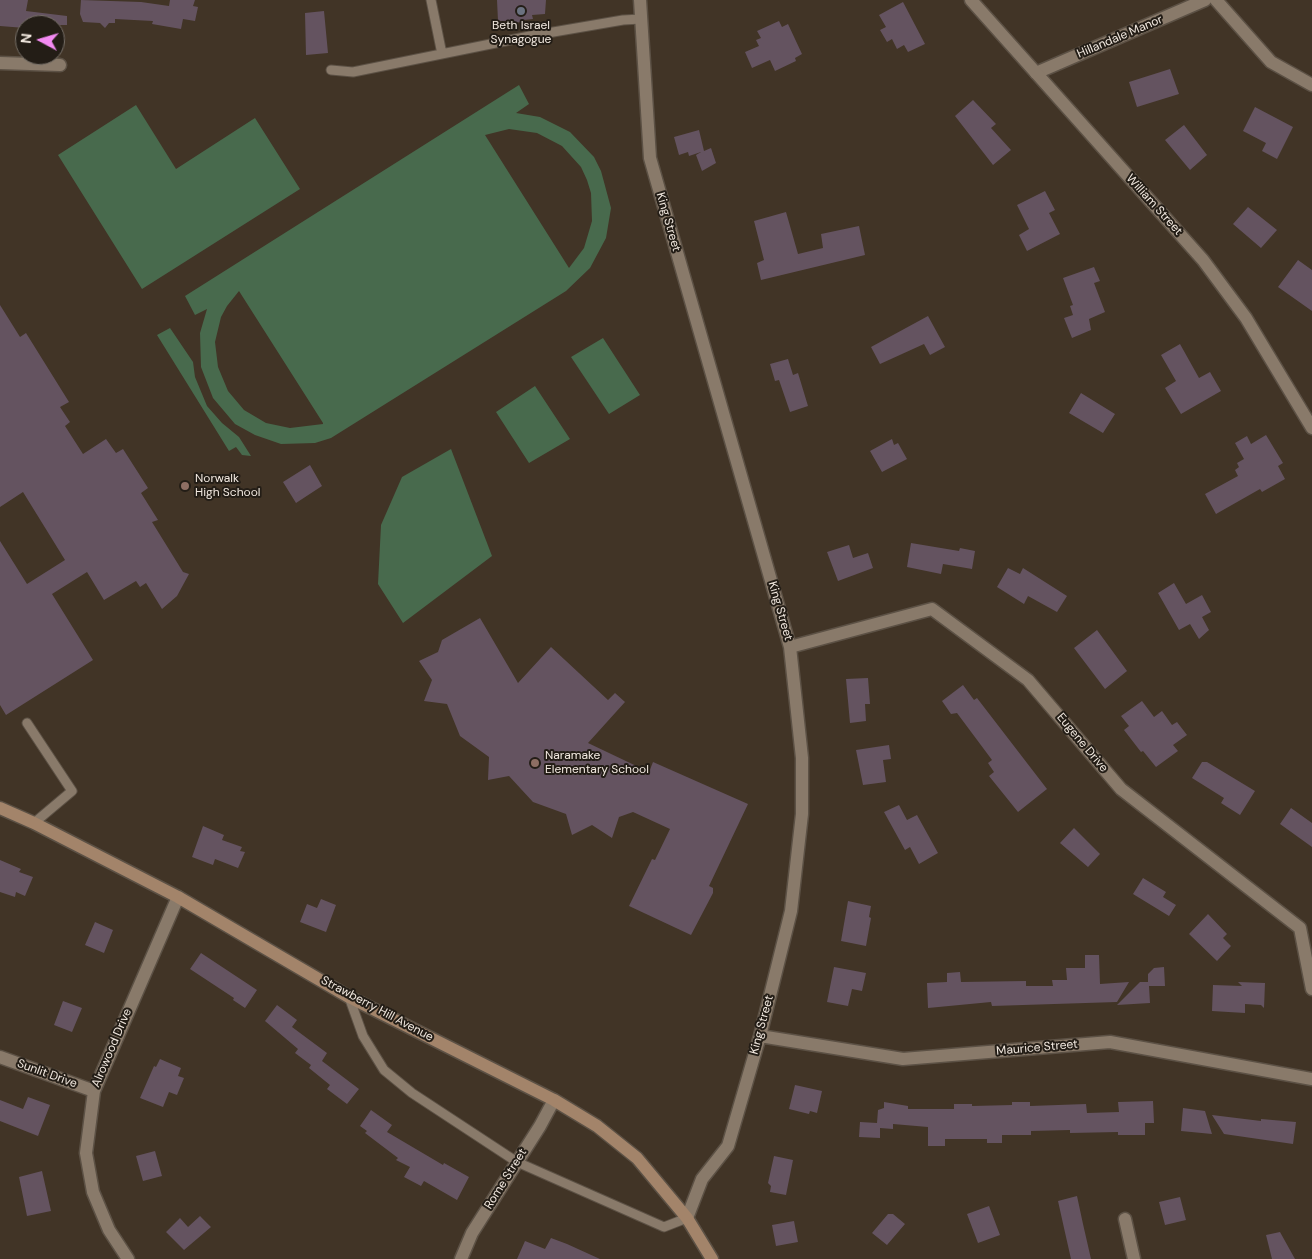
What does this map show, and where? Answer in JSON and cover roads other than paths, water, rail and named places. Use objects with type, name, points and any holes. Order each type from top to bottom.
[{"type":"main road","name":"Strawberry Hill Avenue","points":[[0,808],[34,823],[178,896],[349,997],[554,1100],[597,1126],[638,1158],[688,1218],[712,1259]]},
{"type":"street","name":"King Street","points":[[640,0],[650,158],[790,647],[802,758],[802,814],[791,911],[760,1036],[728,1146],[702,1179],[688,1218]]},
{"type":"street","name":"William Street","points":[[971,0],[1203,260],[1246,318],[1312,428]]},
{"type":"street","name":"Hillandale Manor","points":[[1036,73],[1205,0]]},
{"type":"street","points":[[1216,0],[1271,62],[1312,85]]},
{"type":"street","points":[[0,63],[15,64]]},
{"type":"street","name":"Eugene Drive","points":[[790,647],[932,609],[1028,680],[1121,789],[1300,928],[1312,989]]},
{"type":"street","name":"Alrowood Drive","points":[[128,1259],[109,1230],[93,1192],[86,1153],[94,1091],[178,896]]},
{"type":"street","name":"Maurice Street","points":[[760,1036],[903,1058],[1110,1042],[1312,1079]]},
{"type":"street","name":"Sunlit Drive","points":[[0,1057],[94,1091]]},
{"type":"street","name":"Rome Street","points":[[461,1259],[472,1233],[554,1100]]},
{"type":"street","points":[[1125,1219],[1134,1259]]},
{"type":"lane","points":[[431,0],[442,54]]},
{"type":"lane","points":[[331,70],[353,72],[558,31],[641,19]]},
{"type":"lane","points":[[27,723],[72,791],[34,823]]},
{"type":"lane","points":[[349,997],[363,1036],[384,1070],[412,1093],[517,1162],[664,1227],[688,1218]]},
{"type":"place","name":"Beth Israel Synagogue","points":[[521,11]]},
{"type":"place","name":"Norwalk High School","points":[[185,486]]},
{"type":"place","name":"Naramake Elementary School","points":[[535,763]]}]
